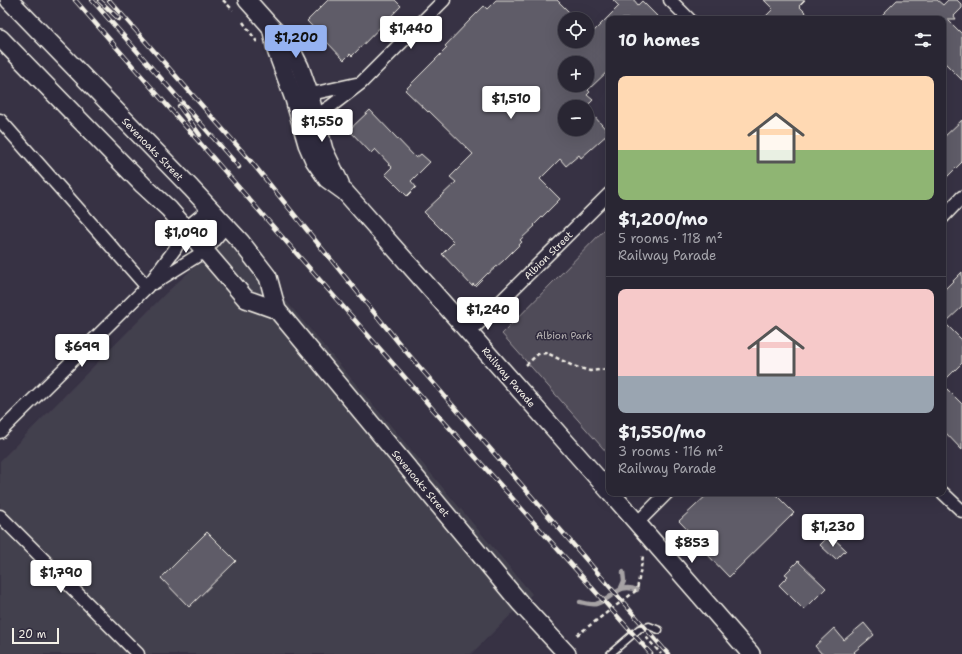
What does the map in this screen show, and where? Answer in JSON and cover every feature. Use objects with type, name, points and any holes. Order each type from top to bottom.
[{"type":"main road","name":"Sevenoaks Street","points":[[9,0],[226,226],[268,277],[277,310],[520,603],[567,654]]},
{"type":"main road","name":"Railway Parade","points":[[247,0],[288,44],[300,67],[302,96],[308,120],[345,192],[606,487]]},
{"type":"main road","points":[[0,38],[142,185],[169,209],[246,300],[277,310]]},
{"type":"main road","name":"Railway Parade","points":[[613,496],[751,654]]},
{"type":"street","points":[[308,120],[361,83],[444,0]]},
{"type":"street","points":[[670,0],[686,16]]},
{"type":"street","points":[[302,96],[361,83]]},
{"type":"street","points":[[0,120],[147,287]]},
{"type":"street","name":"Albion Street","points":[[470,332],[606,197]]},
{"type":"street","points":[[946,214],[962,197]]},
{"type":"street","points":[[0,432],[147,287],[175,250],[185,229],[210,208]]},
{"type":"street","points":[[147,287],[205,251],[226,226]]},
{"type":"street","points":[[637,523],[664,496]]},
{"type":"street","points":[[946,496],[962,511]]},
{"type":"street","points":[[0,516],[138,654]]},
{"type":"lane","points":[[610,654],[639,629],[649,626],[659,630]]},
{"type":"path","points":[[526,365],[538,354],[546,353],[573,366],[590,371],[606,369]]},
{"type":"path","points":[[577,635],[637,590],[643,556]]},
{"type":"path","points":[[639,629],[661,654]]},
{"type":"shaded area","points":[[230,234],[532,594],[471,654],[0,654],[0,461],[165,294]]},
{"type":"green space","name":"Albion Park","points":[[606,228],[606,452],[502,334]]},
{"type":"building","points":[[328,0],[395,0],[401,6],[352,56],[350,54],[344,60],[307,21]]},
{"type":"building","points":[[496,0],[557,0],[569,12],[558,12],[558,48],[594,48],[594,31],[606,19],[606,73],[594,84],[594,56],[558,56],[558,92],[590,92],[587,95],[593,100],[558,100],[558,136],[594,136],[594,116],[606,130],[606,136],[581,158],[579,155],[566,166],[560,159],[540,179],[560,199],[520,240],[522,242],[475,286],[473,284],[472,286],[442,254],[454,242],[424,212],[456,182],[450,177],[473,154],[405,90],[447,48],[445,46],[484,6],[487,9]]},
{"type":"building","points":[[613,0],[634,0],[638,5],[642,1],[657,16],[609,16],[619,6]]},
{"type":"building","points":[[764,0],[805,0],[799,6],[809,16],[766,16],[773,9]]},
{"type":"building","points":[[897,0],[937,0],[943,5],[948,0],[957,0],[962,5],[962,8],[954,16],[956,19],[947,19],[962,34],[962,80],[946,64],[946,16],[881,16]]},
{"type":"building","points":[[370,110],[416,158],[421,154],[430,162],[411,181],[416,187],[407,196],[385,174],[392,167],[375,149],[371,153],[349,130]]},
{"type":"building","points":[[962,120],[962,162],[946,178],[946,135]]},
{"type":"building","points":[[962,272],[962,307],[946,322],[946,288]]},
{"type":"building","points":[[946,324],[962,340],[962,363],[946,379]]},
{"type":"building","points":[[946,388],[962,404],[962,450],[946,433]]},
{"type":"building","points":[[706,496],[777,496],[794,513],[729,577],[705,552],[707,550],[679,521]]},
{"type":"building","points":[[207,532],[236,561],[189,607],[161,578]]},
{"type":"building","points":[[830,535],[846,550],[836,560],[820,545]]},
{"type":"building","points":[[798,561],[826,588],[804,610],[779,585],[788,576],[785,574]]},
{"type":"building","points":[[864,623],[874,635],[854,652],[856,654],[822,654],[815,646],[834,628],[844,640]]},
{"type":"waterway","points":[[621,588],[624,581],[623,572]]},
{"type":"waterway","points":[[580,602],[596,604],[625,588],[637,590]]},
{"type":"railway","points":[[75,0],[422,397],[651,654]]},
{"type":"railway","points":[[92,0],[239,167]]},
{"type":"railway","points":[[99,0],[119,19]]},
{"type":"railway","points":[[109,0],[249,159],[403,348],[668,654]]},
{"type":"railway","points":[[179,106],[200,135]]}]
